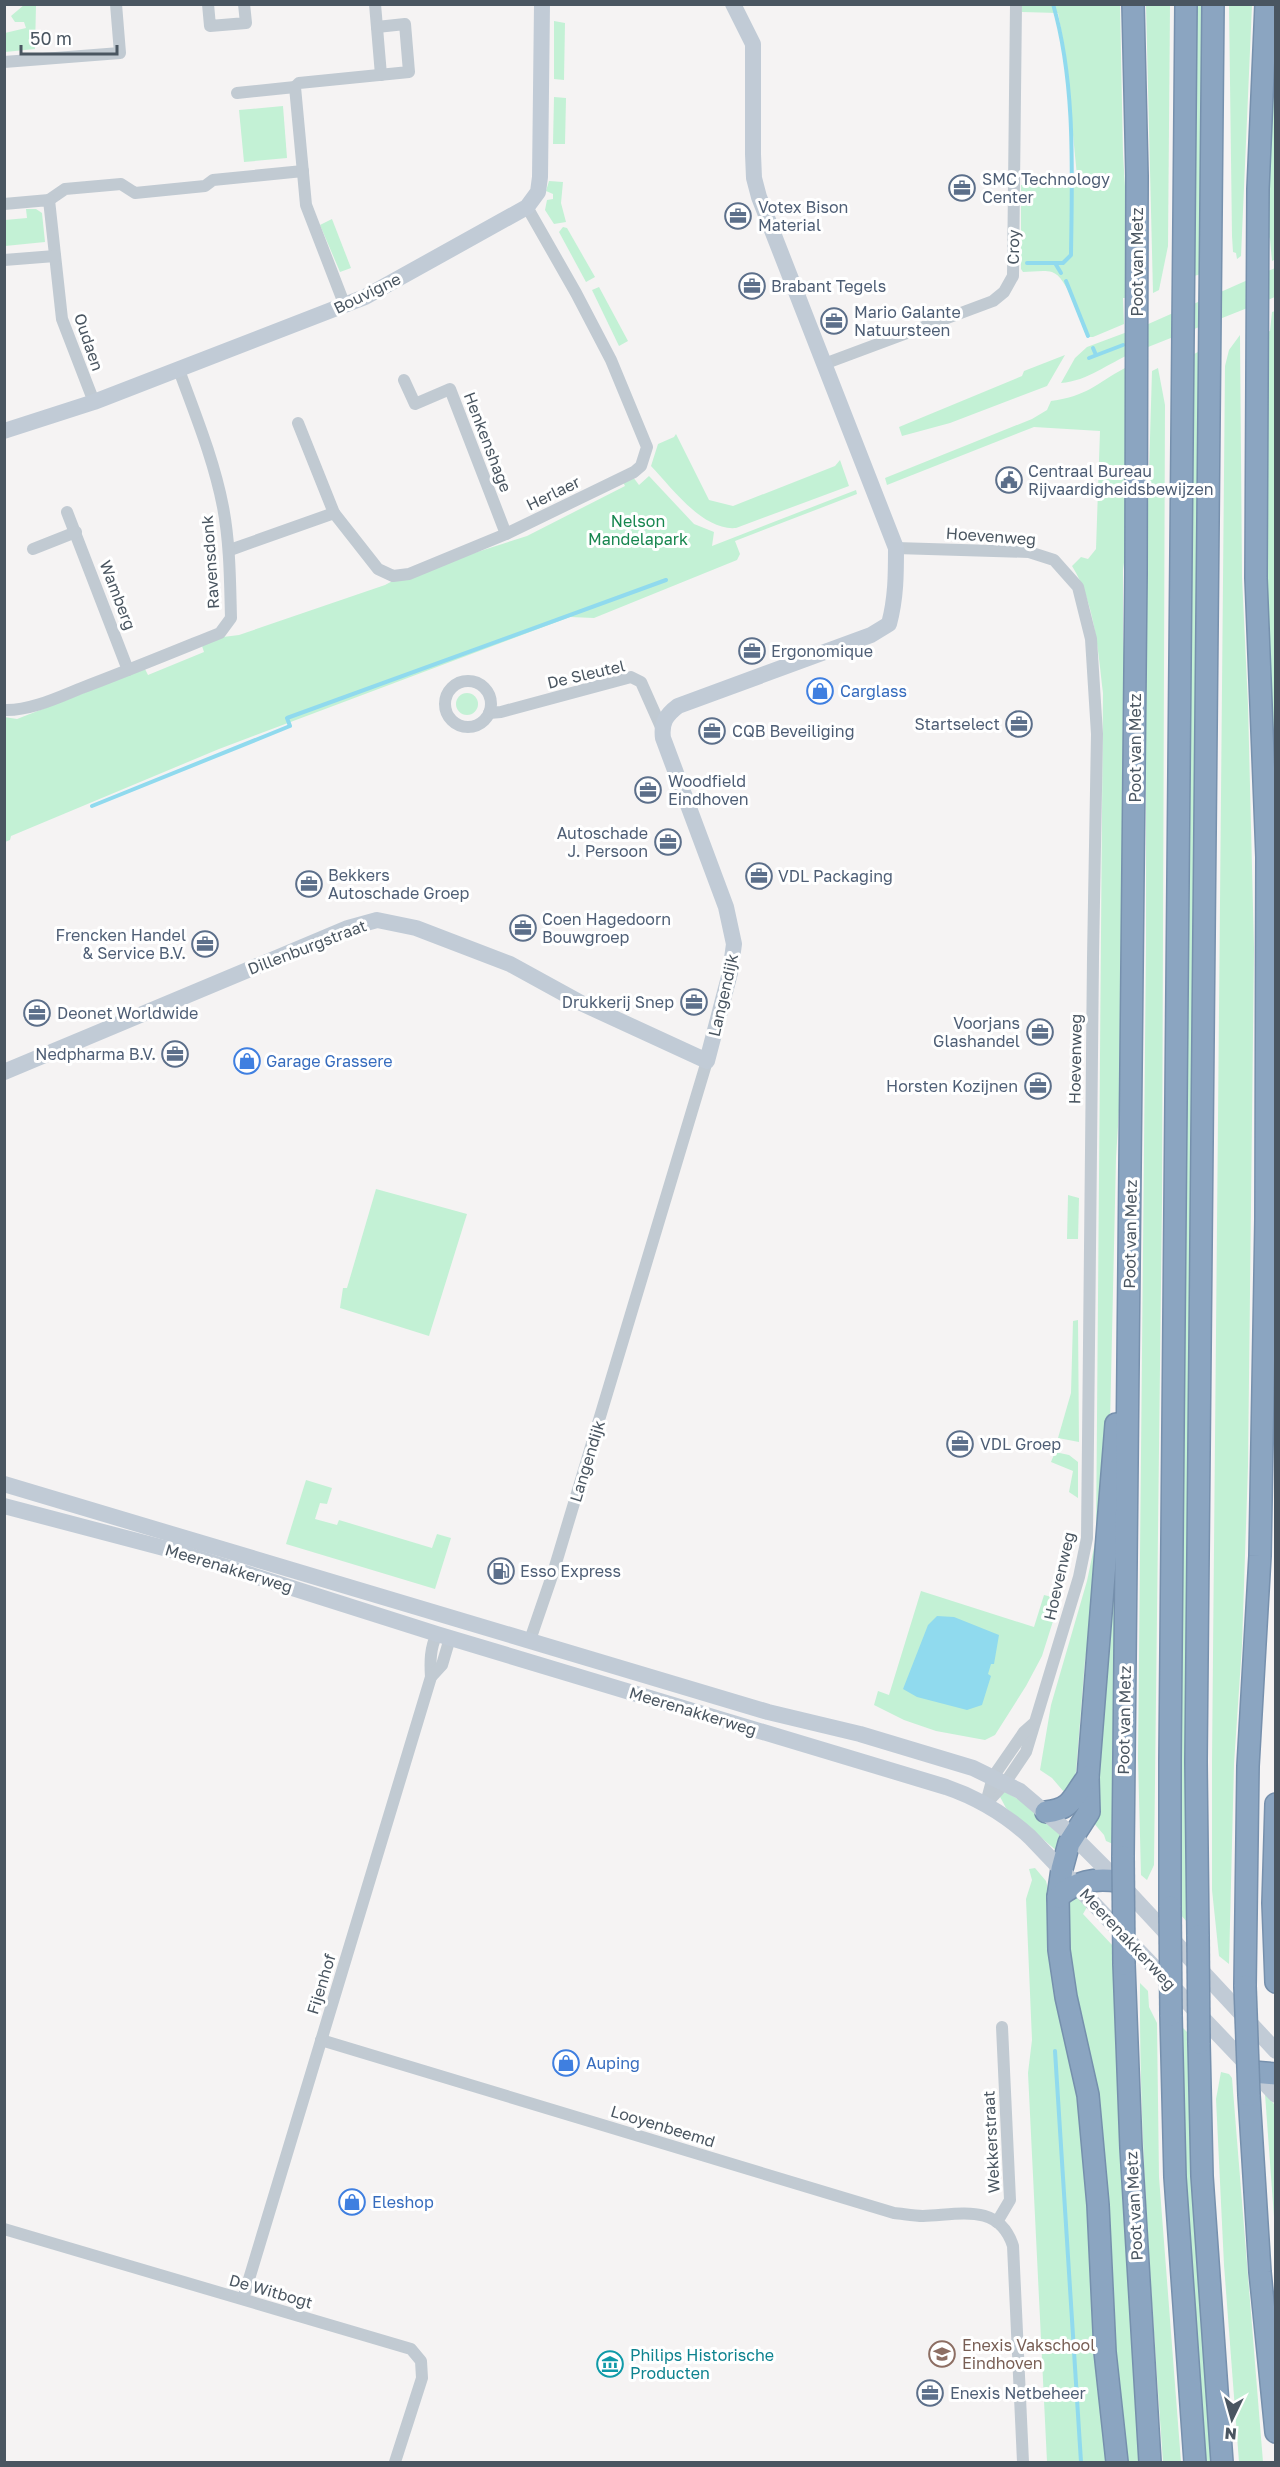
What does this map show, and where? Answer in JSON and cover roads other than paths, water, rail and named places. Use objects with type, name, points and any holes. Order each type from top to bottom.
[{"type":"highway","name":"Poot van Metz","points":[[1133,4],[1137,304],[1133,955],[1123,1857],[1124,1965],[1132,2171],[1150,2463]]},
{"type":"highway","points":[[1186,4],[1170,1907],[1175,2177],[1195,2463]]},
{"type":"highway","points":[[1213,4],[1196,1762],[1202,2176],[1222,2463]]},
{"type":"highway","points":[[1266,4],[1257,256],[1256,578],[1267,857],[1266,1220],[1260,1556],[1248,1766],[1245,1986],[1249,2095],[1260,2261],[1275,2432]]},
{"type":"highway","points":[[1266,1220],[1275,1263]]},
{"type":"highway","points":[[1117,2463],[1106,2352],[1094,2140],[1089,2095],[1065,1997],[1059,1950],[1058,1897],[1069,1877],[1066,1851],[1089,1812],[1088,1777],[1116,1422],[1127,1386]]},
{"type":"highway","points":[[1046,1812],[1055,1811],[1070,1803],[1088,1777]]},
{"type":"highway","points":[[1275,1804],[1273,1912],[1275,1982]]},
{"type":"highway","points":[[1069,1877],[1118,1881]]},
{"type":"highway","points":[[1253,2072],[1275,2074]]},
{"type":"main road","points":[[527,207],[538,192],[540,177],[542,4]]},
{"type":"main road","points":[[661,727],[667,714],[678,706],[871,635],[889,624],[894,604],[896,548],[759,197],[754,178],[753,154],[753,44],[733,4]]},
{"type":"main road","name":"Bouvigne","points":[[4,431],[94,402],[345,306],[527,207]]},
{"type":"main road","name":"Langendijk","points":[[661,727],[663,738],[726,907],[734,944],[730,973],[707,1061]]},
{"type":"main road","name":"Dillenburgstraat","points":[[4,1072],[348,928],[377,920],[416,928],[510,964],[581,1003],[707,1061]]},
{"type":"main road","name":"Meerenakkerweg","points":[[4,1484],[768,1712],[860,1734],[973,1768],[1020,1791],[1073,1836],[1118,1881],[1275,2051]]},
{"type":"main road","name":"Meerenakkerweg","points":[[4,1506],[179,1552],[443,1636],[946,1787],[986,1804],[1021,1828],[1275,2095]]},
{"type":"street","points":[[4,62],[120,53],[117,4]]},
{"type":"street","points":[[208,4],[210,26],[246,23],[244,4]]},
{"type":"street","points":[[375,4],[381,75]]},
{"type":"street","name":"Croy","points":[[824,364],[993,301],[1008,286],[1013,276],[1016,4]]},
{"type":"street","points":[[237,93],[296,87],[299,83],[409,72],[405,24],[377,27]]},
{"type":"street","points":[[296,87],[306,205],[345,306]]},
{"type":"street","points":[[4,204],[50,200],[65,189],[121,184],[135,193],[206,186],[213,180],[303,171]]},
{"type":"street","name":"Oudaen","points":[[50,200],[62,319],[94,402]]},
{"type":"street","name":"Herlaer","points":[[298,423],[334,513],[378,569],[393,576],[409,574],[506,534],[634,472],[640,466],[647,447],[611,360],[527,207]]},
{"type":"street","points":[[4,260],[55,256]]},
{"type":"street","name":"Ravensdonk","points":[[4,710],[15,710],[36,704],[128,670],[220,633],[228,625],[231,618],[230,550],[217,482],[179,370]]},
{"type":"street","name":"Henkenshage","points":[[404,380],[415,405],[450,389],[506,534]]},
{"type":"street","name":"Wamberg","points":[[67,512],[128,670]]},
{"type":"street","points":[[230,550],[334,513]]},
{"type":"street","points":[[33,549],[75,532]]},
{"type":"street","name":"Hoevenweg","points":[[896,548],[1029,552],[1054,560],[1078,586],[1092,639],[1097,734],[1087,1538],[1079,1577],[1026,1752],[999,1780],[986,1804]]},
{"type":"street","name":"De Sleutel","points":[[489,713],[501,712],[631,677],[641,682],[661,727]]},
{"type":"street","name":"Langendijk","points":[[530,1640],[553,1573],[707,1061]]},
{"type":"street","name":"Fijenhof","points":[[243,2300],[431,1677],[430,1662],[433,1641],[443,1636]]},
{"type":"street","name":"Wekkerstraat","points":[[998,2222],[1010,2200],[1002,2027]]},
{"type":"street","name":"Looyenbeemd","points":[[321,2040],[894,2213],[920,2216],[972,2213],[998,2222]]},
{"type":"street","points":[[998,2222],[1009,2235],[1013,2246],[1023,2463]]},
{"type":"street","name":"De Witbogt","points":[[4,2229],[411,2349],[422,2361],[422,2378],[395,2463]]},
{"type":"water","points":[[937,1616],[954,1617],[999,1635],[994,1664],[991,1664],[988,1674],[991,1676],[982,1705],[967,1710],[917,1697],[903,1689],[928,1625]]},
{"type":"waterway","points":[[1027,263],[1063,263],[1071,255],[1072,161],[1069,97],[1066,65],[1053,4]]},
{"type":"waterway","points":[[1055,263],[1061,273]]},
{"type":"waterway","points":[[1066,281],[1088,336]]},
{"type":"waterway","points":[[1089,358],[1123,345]]},
{"type":"waterway","points":[[1093,348],[1096,355]]},
{"type":"waterway","points":[[92,806],[290,726],[287,718],[666,580]]},
{"type":"waterway","points":[[1055,2051],[1081,2462]]},
{"type":"place","name":"SMC Technology Center","points":[[962,188]]},
{"type":"place","name":"Votex Bison Material","points":[[738,216]]},
{"type":"place","name":"Brabant Tegels","points":[[752,286]]},
{"type":"place","name":"Mario Galante Natuursteen","points":[[834,321]]},
{"type":"place","name":"Centraal Bureau Rijvaardigheidsbewijzen","points":[[1009,480]]},
{"type":"place","name":"Ergonomique","points":[[752,651]]},
{"type":"place","name":"Carglass","points":[[820,691]]},
{"type":"place","name":"Startselect","points":[[1019,724]]},
{"type":"place","name":"CQB Beveiliging","points":[[712,731]]},
{"type":"place","name":"Woodfield Eindhoven","points":[[648,790]]},
{"type":"place","name":"Autoschade J. Persoon","points":[[668,842]]},
{"type":"place","name":"VDL Packaging","points":[[759,876]]},
{"type":"place","name":"Bekkers Autoschade Groep","points":[[309,884]]},
{"type":"place","name":"Coen Hagedoorn Bouwgroep","points":[[523,928]]},
{"type":"place","name":"Frencken Handel & Service B.V.","points":[[205,944]]},
{"type":"place","name":"Drukkerij Snep","points":[[694,1002]]},
{"type":"place","name":"Deonet Worldwide","points":[[37,1013]]},
{"type":"place","name":"Voorjans Glashandel","points":[[1040,1032]]},
{"type":"place","name":"Nedpharma B.V.","points":[[175,1054]]},
{"type":"place","name":"Garage Grassere","points":[[247,1061]]},
{"type":"place","name":"Horsten Kozijnen","points":[[1038,1086]]},
{"type":"place","name":"VDL Groep","points":[[960,1444]]},
{"type":"place","name":"Esso Express","points":[[501,1571]]},
{"type":"place","name":"Auping","points":[[566,2063]]},
{"type":"place","name":"Eleshop","points":[[352,2202]]},
{"type":"place","name":"Enexis Vakschool Eindhoven","points":[[942,2354]]},
{"type":"place","name":"Philips Historische Producten","points":[[610,2364]]},
{"type":"place","name":"Enexis Netbeheer","points":[[930,2393]]},
{"type":"park label","name":"Nelson Mandelapark","points":[[638,530]]}]
